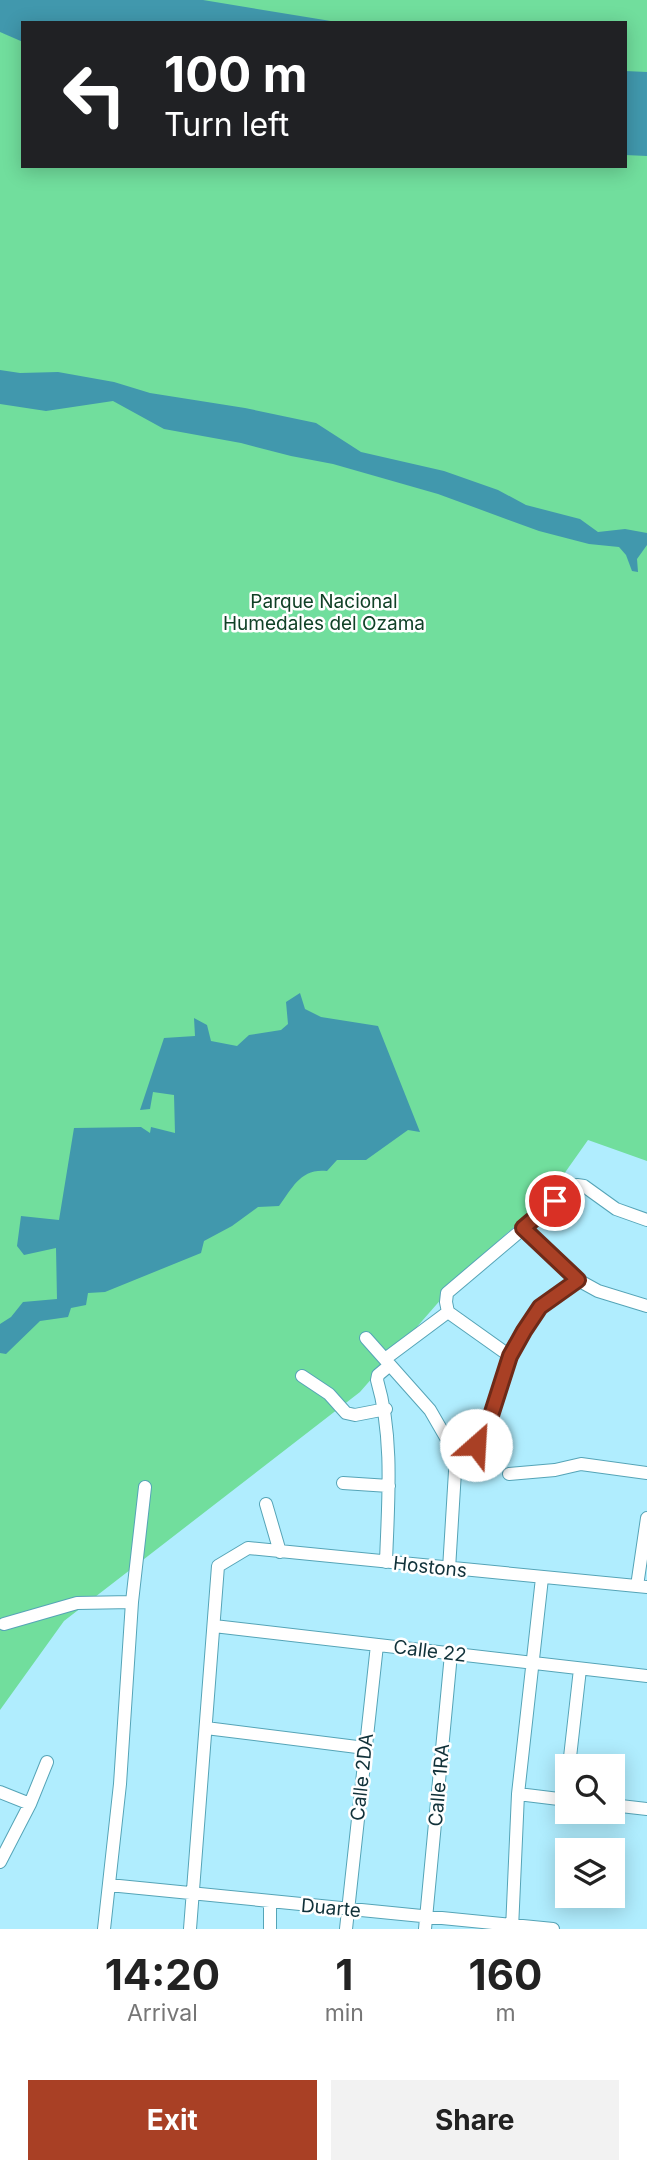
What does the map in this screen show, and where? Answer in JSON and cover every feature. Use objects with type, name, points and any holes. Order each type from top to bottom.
[{"type":"street","points":[[510,1356],[448,1312],[447,1293],[577,1185],[584,1186],[616,1209],[647,1220]]},
{"type":"street","points":[[523,1228],[578,1280],[598,1291],[647,1306]]},
{"type":"street","points":[[456,1455],[476,1445],[482,1438],[510,1356],[540,1307],[578,1280]]},
{"type":"street","points":[[386,1562],[386,1409],[377,1380],[378,1375],[388,1362],[448,1312]]},
{"type":"street","points":[[366,1338],[430,1410],[456,1455],[449,1569]]},
{"type":"street","points":[[302,1376],[329,1394],[346,1413],[355,1415],[386,1409]]},
{"type":"street","points":[[509,1474],[581,1464],[647,1473]]},
{"type":"street","points":[[343,1483],[388,1486]]},
{"type":"street","points":[[103,1929],[120,1784],[132,1602],[145,1487]]},
{"type":"street","points":[[266,1504],[280,1552]]},
{"type":"street","points":[[642,1587],[647,1518]]},
{"type":"street","name":"Hostons","points":[[214,1626],[218,1566],[248,1548],[642,1587]]},
{"type":"street","points":[[513,1927],[518,1794],[542,1578]]},
{"type":"street","points":[[4,1624],[77,1603],[132,1602]]},
{"type":"street","points":[[190,1929],[214,1626]]},
{"type":"street","name":"Calle 22","points":[[214,1626],[647,1676]]},
{"type":"street","name":"Calle 2DA","points":[[346,1929],[377,1645]]},
{"type":"street","name":"Calle 1RA","points":[[426,1923],[451,1654]]},
{"type":"street","points":[[570,1754],[580,1669]]},
{"type":"street","points":[[206,1728],[365,1748]]},
{"type":"street","points":[[0,1862],[30,1804],[47,1762]]},
{"type":"street","points":[[0,1792],[30,1804]]},
{"type":"street","points":[[518,1794],[555,1796]]},
{"type":"street","points":[[625,1806],[647,1809]]},
{"type":"street","name":"Duarte","points":[[109,1885],[347,1909],[426,1923],[553,1929]]},
{"type":"street","points":[[270,1902],[270,1929]]},
{"type":"green space","name":"Parque Nacional Humedales del Ozama","points":[[0,0],[647,0],[647,1161],[588,1140],[547,1198],[471,1265],[360,1392],[64,1621],[0,1710]]},
{"type":"water","points":[[0,0],[203,0],[331,21],[21,21],[21,41],[0,32]]},
{"type":"water","points":[[627,71],[647,72],[647,156],[627,155]]},
{"type":"water","points":[[0,370],[20,373],[58,372],[114,382],[150,393],[245,408],[316,423],[361,452],[444,471],[498,490],[526,505],[580,519],[598,532],[625,529],[647,533],[647,545],[637,559],[638,572],[632,571],[626,555],[619,547],[589,544],[539,531],[438,494],[333,464],[164,429],[113,401],[46,411],[0,404]]},
{"type":"water","points":[[300,993],[305,1009],[321,1017],[378,1026],[420,1132],[408,1130],[366,1160],[337,1160],[327,1171],[304,1176],[279,1206],[258,1207],[232,1226],[204,1241],[201,1253],[105,1292],[88,1293],[86,1305],[71,1308],[68,1317],[40,1321],[6,1354],[0,1353],[0,1324],[11,1317],[23,1302],[57,1299],[56,1248],[24,1255],[17,1246],[21,1216],[59,1220],[74,1128],[141,1127],[150,1133],[151,1127],[175,1133],[174,1095],[153,1092],[150,1109],[140,1110],[164,1038],[195,1036],[194,1018],[207,1025],[211,1041],[237,1046],[249,1035],[281,1030],[288,1024],[286,1002]]},
{"type":"route","points":[[476,1445],[487,1428],[510,1356],[524,1331],[540,1307],[578,1280],[523,1228],[555,1201]]}]
